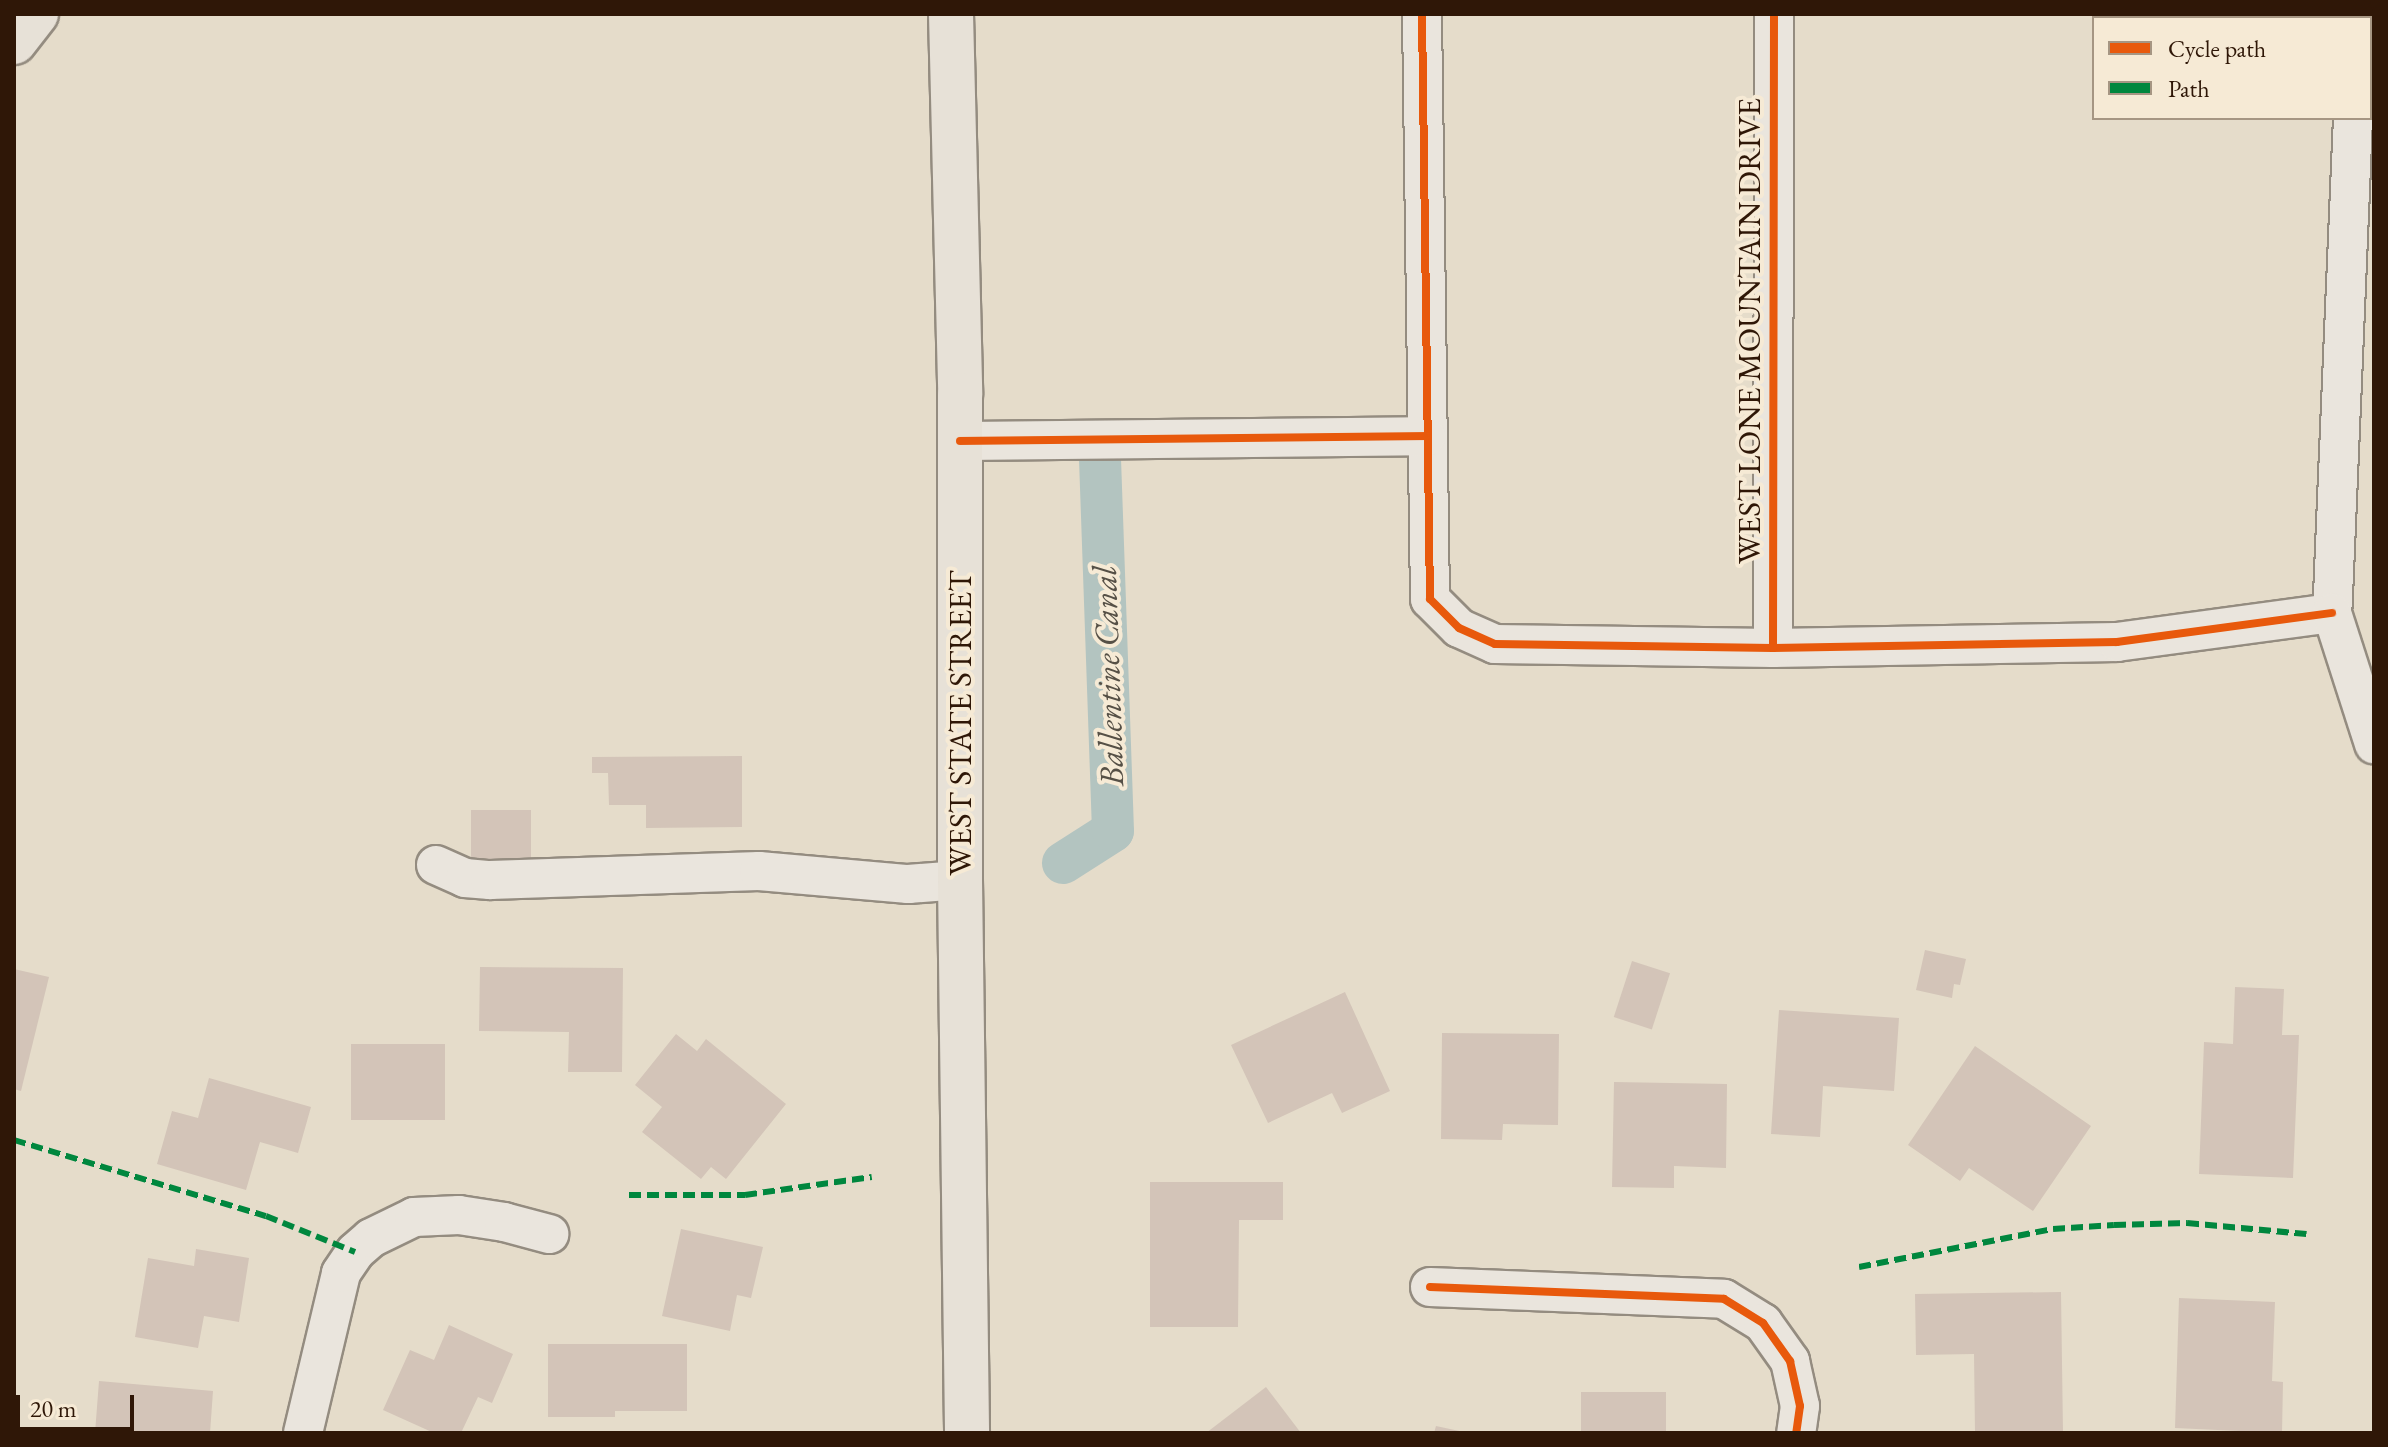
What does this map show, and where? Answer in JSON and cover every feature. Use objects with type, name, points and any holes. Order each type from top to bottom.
[{"type":"main road","points":[[14,42],[36,14]]},
{"type":"main road","name":"WEST STATE STREET","points":[[951,14],[960,441],[960,880],[967,1433]]},
{"type":"street","points":[[1422,14],[1430,599],[1459,628],[1495,644],[1773,648],[2117,642],[2332,613]]},
{"type":"street","name":"WEST LONE MOUNTAIN DRIVE","points":[[1773,648],[1774,14]]},
{"type":"street","points":[[2353,120],[2332,613],[2374,744]]},
{"type":"street","points":[[960,441],[1426,436]]},
{"type":"street","points":[[436,865],[465,878],[490,880],[759,871],[908,884],[960,880]]},
{"type":"street","points":[[303,1433],[341,1273],[355,1252],[371,1238],[414,1217],[459,1215],[504,1222],[549,1234]]},
{"type":"street","points":[[1430,1287],[1724,1299],[1763,1323],[1790,1361],[1800,1406],[1796,1433]]},
{"type":"building","points":[[742,756],[742,827],[646,828],[646,805],[609,805],[608,773],[592,773],[592,757]]},
{"type":"building","points":[[471,810],[531,810],[531,867],[471,867]]},
{"type":"building","points":[[1925,950],[1966,959],[1960,985],[1954,984],[1952,998],[1916,990]]},
{"type":"building","points":[[1632,961],[1670,973],[1652,1029],[1614,1017]]},
{"type":"building","points":[[480,967],[623,968],[622,1072],[568,1072],[569,1032],[479,1031]]},
{"type":"building","points":[[14,969],[49,977],[21,1091],[14,1089]]},
{"type":"building","points":[[2235,987],[2284,989],[2282,1035],[2299,1035],[2293,1178],[2199,1174],[2204,1042],[2233,1044]]},
{"type":"building","points":[[1345,992],[1390,1091],[1342,1113],[1332,1093],[1268,1123],[1231,1045]]},
{"type":"building","points":[[1779,1010],[1899,1018],[1894,1091],[1823,1086],[1820,1137],[1771,1134]]},
{"type":"building","points":[[1442,1033],[1559,1034],[1558,1125],[1503,1124],[1502,1140],[1441,1139]]},
{"type":"building","points":[[676,1034],[697,1051],[706,1039],[786,1104],[726,1179],[711,1167],[701,1179],[642,1132],[662,1107],[635,1085]]},
{"type":"building","points":[[351,1044],[445,1044],[445,1120],[351,1120]]},
{"type":"building","points":[[1975,1046],[2091,1126],[2033,1211],[1969,1168],[1960,1181],[1908,1145]]},
{"type":"building","points":[[209,1078],[311,1107],[298,1153],[260,1142],[246,1190],[157,1164],[172,1111],[198,1118]]},
{"type":"building","points":[[1614,1082],[1727,1084],[1726,1168],[1674,1166],[1674,1188],[1612,1187]]},
{"type":"building","points":[[1150,1182],[1283,1182],[1283,1220],[1239,1220],[1238,1327],[1150,1327]]},
{"type":"building","points":[[681,1229],[763,1247],[751,1298],[737,1295],[730,1331],[662,1316]]},
{"type":"building","points":[[196,1249],[249,1258],[239,1322],[204,1316],[198,1348],[135,1337],[148,1258],[194,1266]]},
{"type":"building","points":[[2061,1292],[2063,1433],[1975,1433],[1974,1354],[1916,1355],[1915,1294]]},
{"type":"building","points":[[2179,1298],[2275,1302],[2272,1381],[2283,1382],[2282,1433],[2175,1428]]},
{"type":"building","points":[[449,1325],[513,1354],[492,1403],[478,1397],[461,1433],[434,1433],[383,1410],[410,1350],[434,1360]]},
{"type":"building","points":[[548,1344],[687,1344],[687,1411],[615,1411],[615,1417],[548,1417]]},
{"type":"building","points":[[99,1381],[213,1391],[210,1433],[95,1433]]},
{"type":"building","points":[[1266,1387],[1301,1433],[1206,1433]]},
{"type":"building","points":[[1581,1392],[1666,1392],[1666,1433],[1581,1433]]},
{"type":"building","points":[[1436,1426],[1464,1432],[1464,1433],[1434,1433]]},
{"type":"waterway","name":"Ballentine Canal","points":[[1063,863],[1113,831],[1100,461]]},
{"type":"marked path","points":[[14,1140],[266,1216],[355,1252]]},
{"type":"marked path","points":[[629,1195],[745,1195],[872,1177]]},
{"type":"marked path","points":[[1859,1267],[2053,1229],[2187,1223],[2306,1234]]},
{"type":"cycle path","points":[[1422,14],[1430,599],[1459,628],[1495,644],[1773,648],[2117,642],[2332,613]]},
{"type":"cycle path","points":[[1773,648],[1774,14]]},
{"type":"cycle path","points":[[960,441],[1426,436]]},
{"type":"cycle path","points":[[1430,1287],[1724,1299],[1763,1323],[1790,1361],[1800,1406],[1796,1433]]}]
